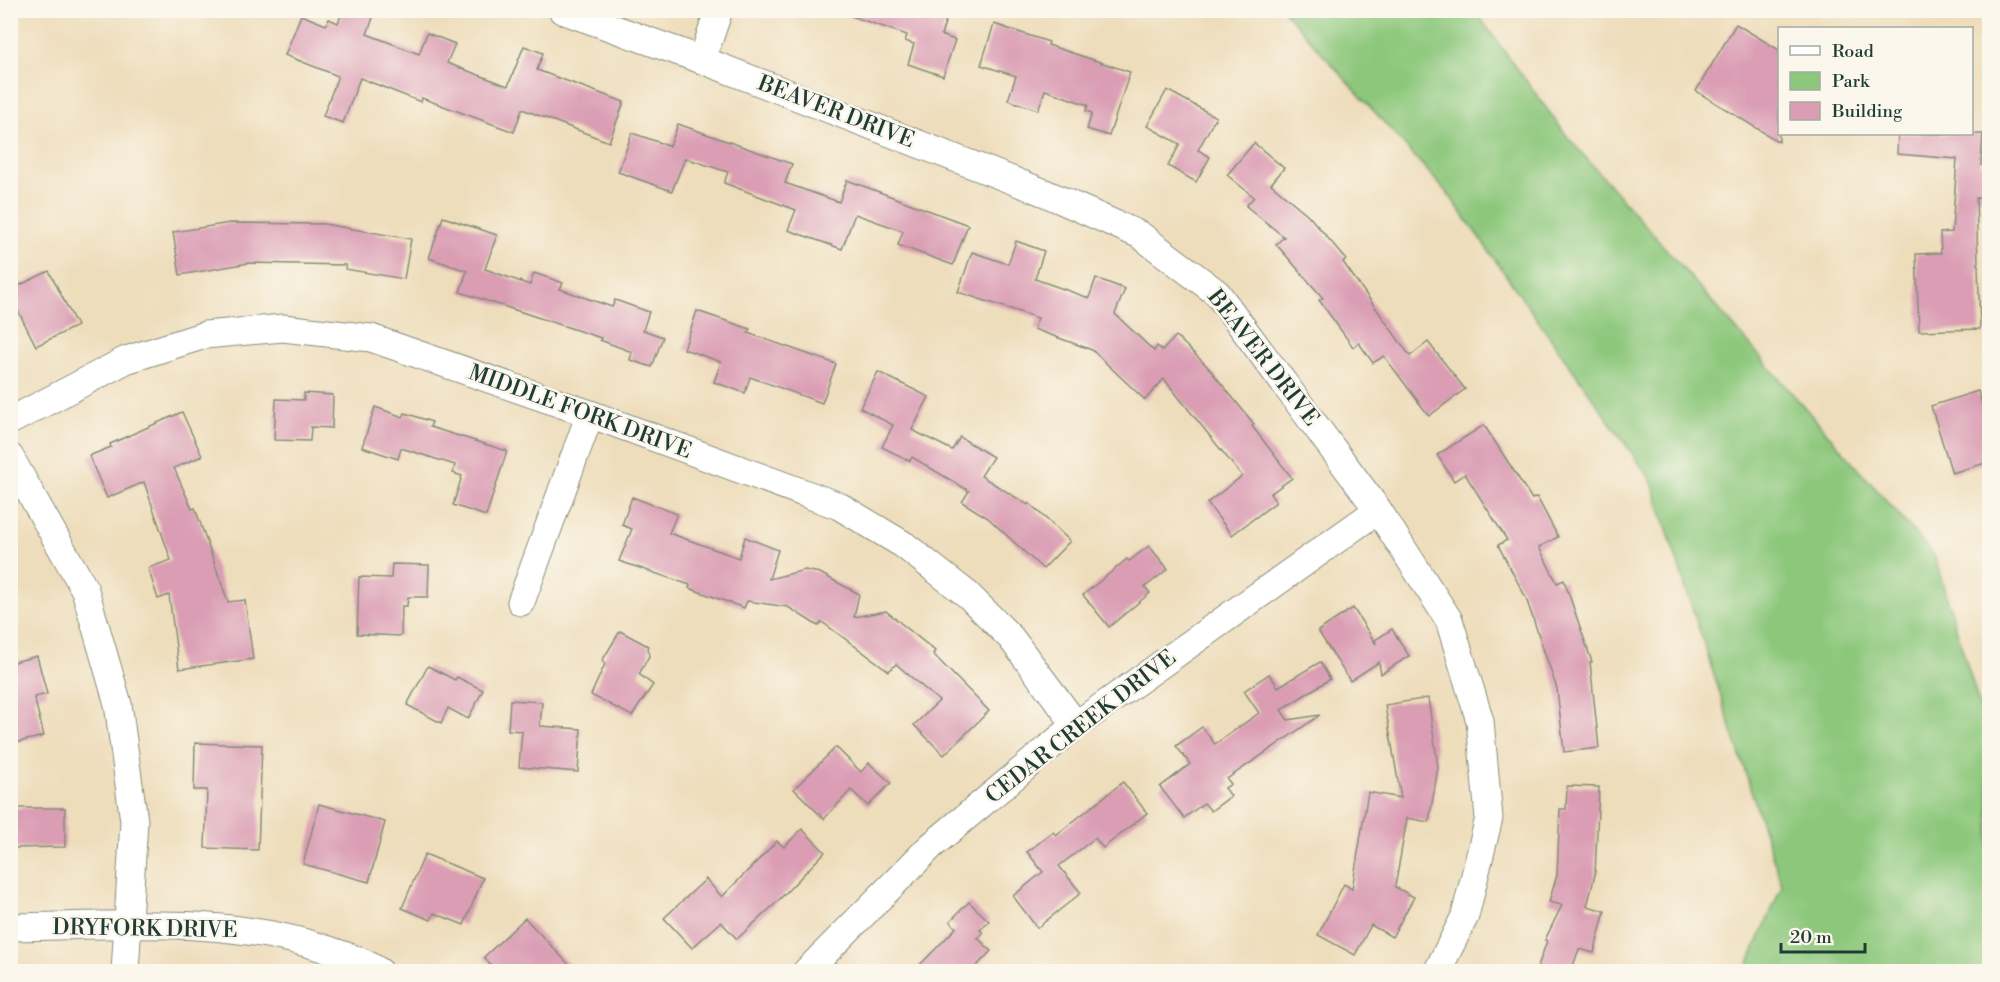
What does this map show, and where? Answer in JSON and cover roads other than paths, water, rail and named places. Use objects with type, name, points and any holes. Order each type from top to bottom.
[{"type":"street","name":"BEAVER DRIVE","points":[[562,10],[702,60],[1045,193],[1140,235],[1217,293],[1378,510],[1449,620],[1480,721],[1489,818],[1465,916],[1437,972]]},
{"type":"street","points":[[702,60],[719,10]]},
{"type":"street","name":"MIDDLE FORK DRIVE","points":[[10,421],[126,360],[204,335],[284,328],[371,338],[590,414],[839,507],[904,544],[968,595],[1011,638],[1076,725]]},
{"type":"street","points":[[521,602],[590,414]]},
{"type":"street","points":[[10,457],[85,590],[118,704],[134,821],[125,972]]},
{"type":"street","name":"CEDAR CREEK DRIVE","points":[[806,972],[931,846],[1076,725],[1378,510]]},
{"type":"street","name":"DRYFORK DRIVE","points":[[10,927],[225,927],[297,939],[366,963],[380,972]]}]
